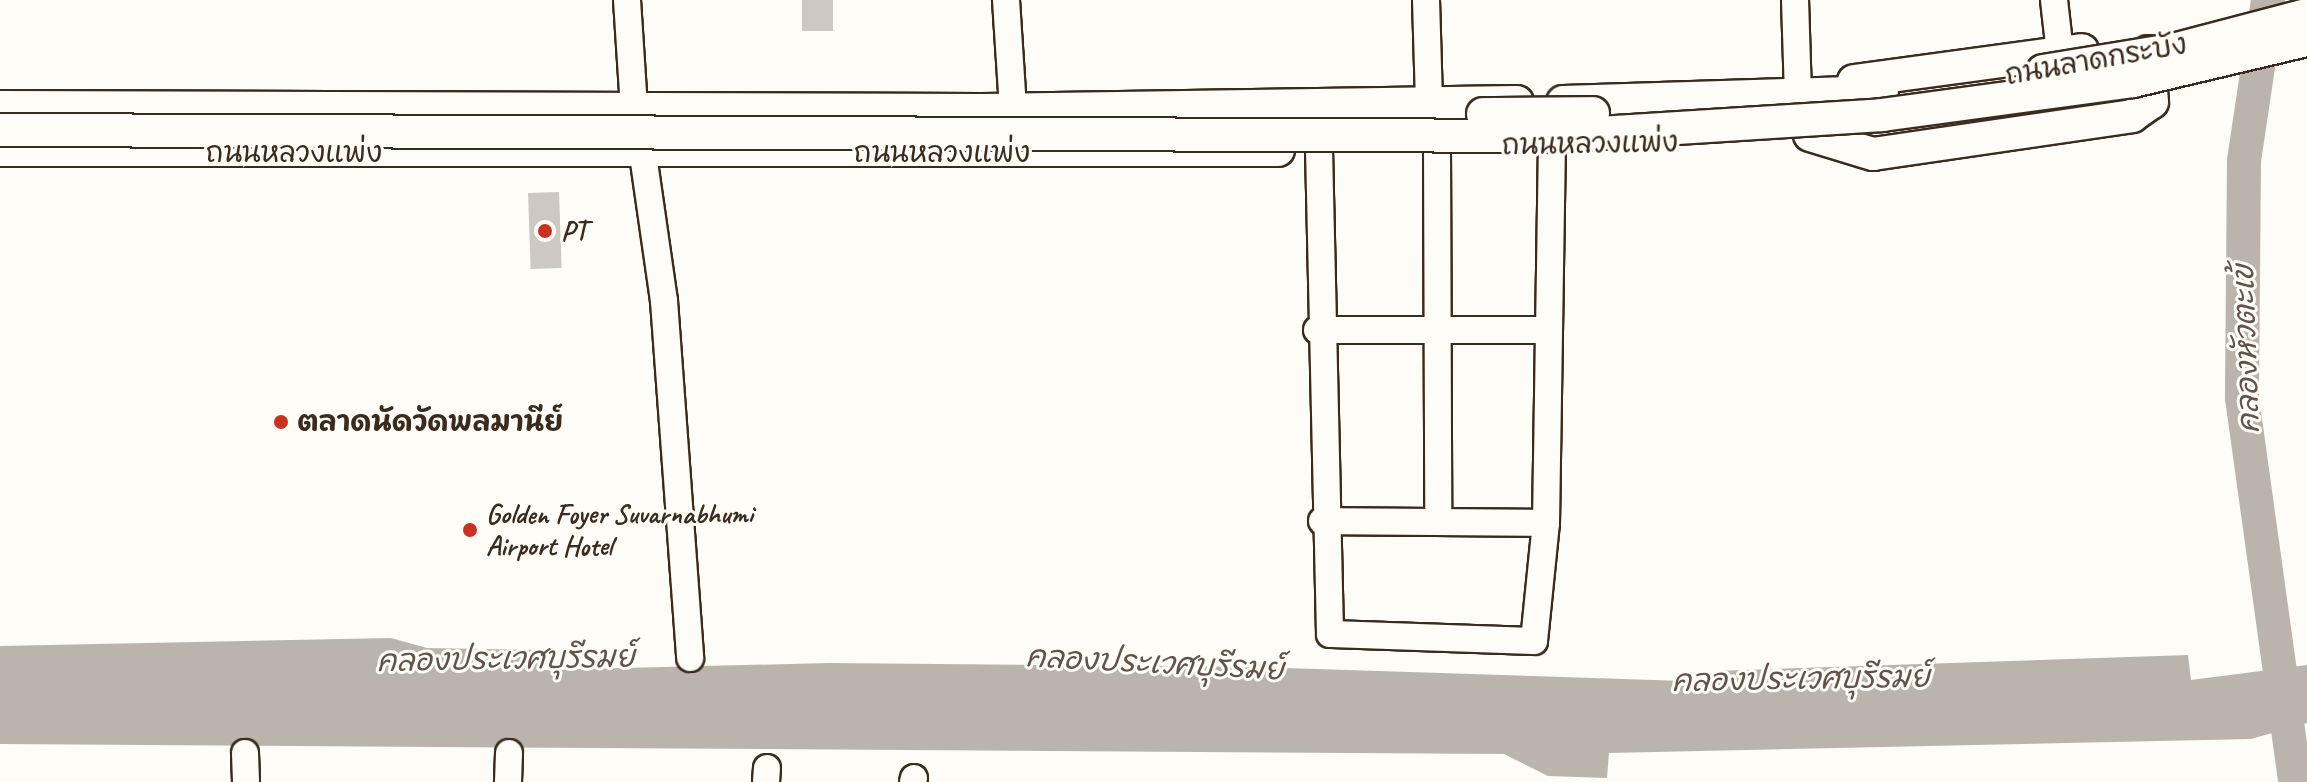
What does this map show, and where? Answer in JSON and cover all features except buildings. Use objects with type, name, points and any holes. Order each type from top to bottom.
[{"type":"main road","name":"ถนนลาดกระบัง","points":[[1882,92],[2177,49],[2307,15]]},
{"type":"main road","points":[[176,108],[281,124],[422,126],[1745,113],[2041,85],[2307,27]]},
{"type":"main road","points":[[0,130],[1551,136],[1882,115],[2133,81],[2307,40]]},
{"type":"main road","points":[[1800,98],[1880,76],[2060,53],[2144,47],[2154,89],[2148,111],[1873,154],[1810,135]]},
{"type":"main road","name":"ถนนลาดกระบัง","points":[[1884,126],[2183,82],[2307,50]]},
{"type":"main road","name":"ถนนหลวงแพ่ง","points":[[0,107],[1013,107],[1800,98],[1882,92]]},
{"type":"main road","name":"ถนนหลวงแพ่ง","points":[[0,150],[643,155],[1319,149],[1552,146],[1810,135],[1884,126]]},
{"type":"street","points":[[627,0],[634,109]]},
{"type":"street","points":[[1006,0],[1013,107]]},
{"type":"street","points":[[1426,0],[1429,101]]},
{"type":"street","points":[[1795,0],[1800,98]]},
{"type":"street","points":[[2054,0],[2060,53]]},
{"type":"street","points":[[1319,149],[1317,330],[1322,521],[1330,634],[1534,641],[1546,523],[1552,146]]},
{"type":"street","points":[[1437,147],[1438,521]]},
{"type":"street","points":[[643,155],[664,301],[690,658]]},
{"type":"street","points":[[1317,330],[1549,330]]},
{"type":"street","points":[[1322,521],[1546,523]]},
{"type":"street","points":[[245,753],[246,782]]},
{"type":"street","points":[[508,782],[509,753]]},
{"type":"water","name":"คลองประเวศบุรีรมย์","points":[[391,638],[427,648],[541,650],[543,670],[829,663],[1256,667],[1714,682],[1715,671],[2188,655],[2191,680],[2307,665],[2307,723],[2251,739],[1609,753],[1607,778],[1548,776],[1504,754],[0,744],[0,646]]},
{"type":"waterway","name":"คลองหัวตะเข้","points":[[2268,0],[2244,161],[2242,398],[2295,782]]},
{"type":"place","name":"PT","points":[[545,231]]},
{"type":"place","name":"ตลาดนัดวัดพลมานีย์","points":[[281,422]]},
{"type":"place","name":"Golden Foyer Suvarnabhumi Airport Hotel","points":[[470,530]]}]
